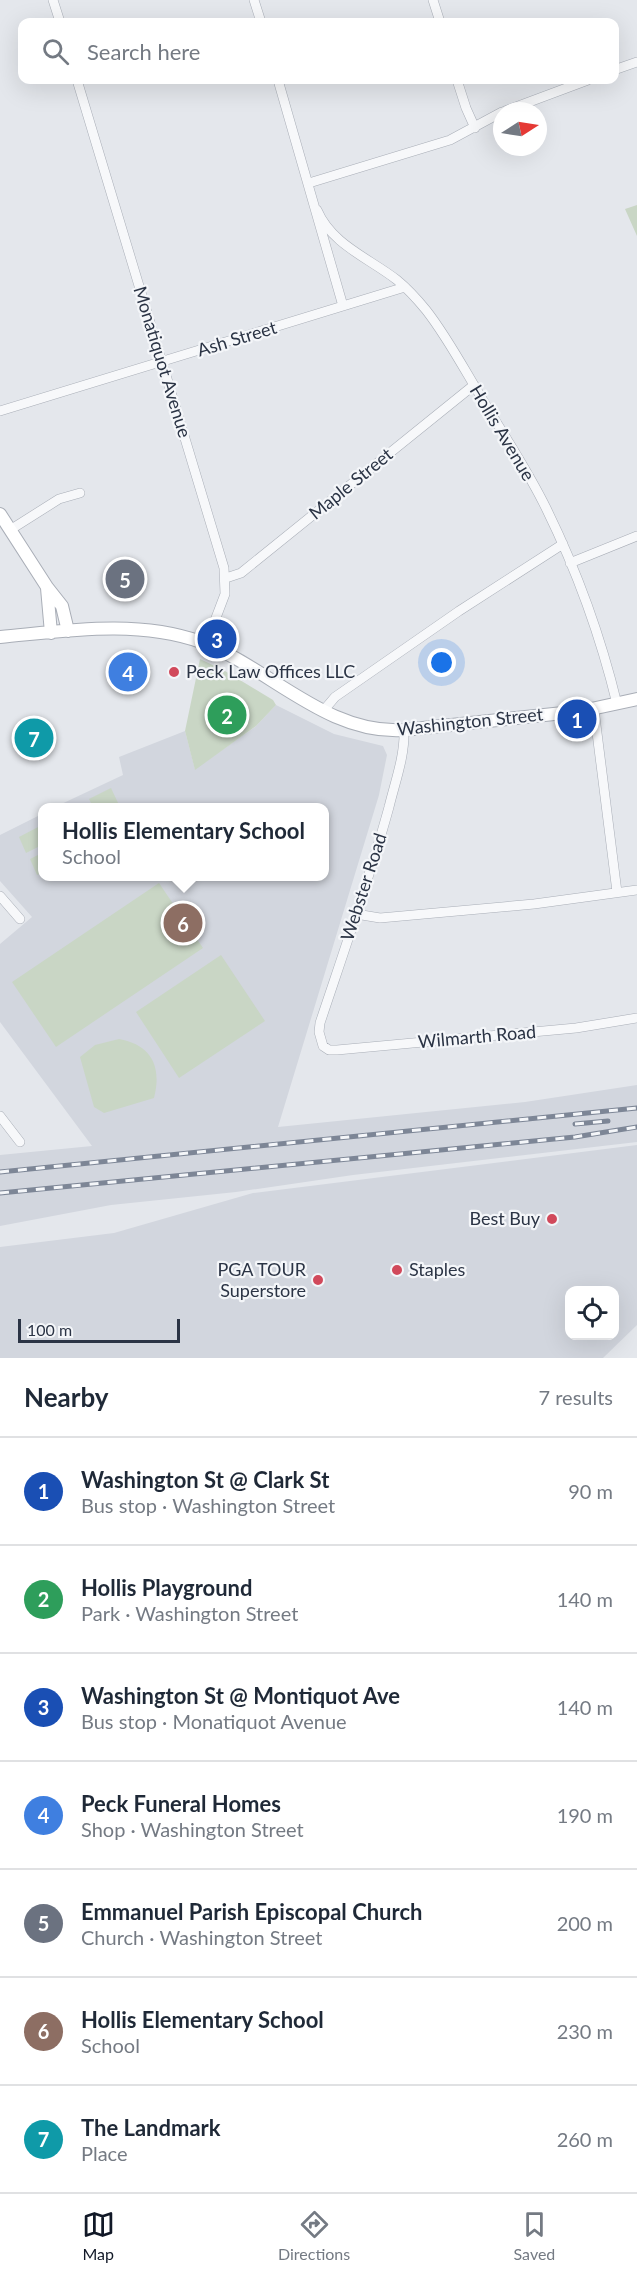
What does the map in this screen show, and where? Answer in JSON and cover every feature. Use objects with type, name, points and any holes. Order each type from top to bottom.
[{"type":"main road","points":[[0,514],[47,587],[62,606],[68,631]]},
{"type":"main road","points":[[47,587],[51,633]]},
{"type":"main road","name":"Washington Street","points":[[0,637],[68,631],[145,631],[183,636],[233,657],[324,711],[362,726],[387,730],[594,709],[637,699]]},
{"type":"street","points":[[53,0],[59,18]]},
{"type":"street","points":[[254,0],[260,18]]},
{"type":"street","points":[[433,0],[439,18]]},
{"type":"street","points":[[619,69],[637,62]]},
{"type":"street","name":"Monatiquot Avenue","points":[[78,84],[226,578],[224,599],[206,644]]},
{"type":"street","name":"Hollis Avenue","points":[[279,84],[344,306]]},
{"type":"street","points":[[458,84],[475,128]]},
{"type":"street","points":[[530,102],[577,84]]},
{"type":"street","points":[[309,183],[441,143],[493,118]]},
{"type":"street","name":"Hollis Avenue","points":[[317,210],[326,226],[339,241],[405,287],[433,320],[474,385],[537,491],[563,544],[618,704]]},
{"type":"street","name":"Ash Street","points":[[0,411],[405,287]]},
{"type":"street","name":"Maple Street","points":[[226,578],[241,573],[474,385]]},
{"type":"street","points":[[10,530],[59,499],[80,493]]},
{"type":"street","points":[[570,563],[637,536]]},
{"type":"street","points":[[324,711],[335,697],[459,611],[563,544]]},
{"type":"street","points":[[594,709],[617,892]]},
{"type":"street","name":"Webster Road","points":[[321,1042],[320,1023],[375,858],[404,745],[404,730]]},
{"type":"street","points":[[356,914],[380,918],[534,904],[637,890]]},
{"type":"street","points":[[0,896],[20,920]]},
{"type":"street","name":"Wilmarth Road","points":[[321,1042],[325,1049],[337,1050],[576,1028],[637,1018]]},
{"type":"street","points":[[0,1116],[20,1142]]},
{"type":"shaded area","points":[[276,705],[334,734],[383,746],[387,755],[379,795],[278,1127],[525,1102],[637,1085],[637,1142],[353,1175],[236,1192],[111,1205],[0,1226],[0,1155],[92,1146],[0,1022],[0,944],[32,917],[0,881],[0,835],[38,816],[38,881],[329,881],[329,803],[64,803],[123,775],[119,757],[185,731],[195,769],[255,727]]},
{"type":"shaded area","points":[[637,1145],[637,1325],[603,1358],[0,1358],[0,1247],[114,1233],[253,1193]]},
{"type":"green space","points":[[637,205],[637,236],[625,209]]},
{"type":"green space","points":[[200,659],[273,700],[276,705],[256,726],[195,770],[185,731]]},
{"type":"green space","points":[[111,788],[118,803],[91,803],[89,799]]},
{"type":"green space","points":[[38,827],[38,847],[26,853],[19,837]]},
{"type":"green space","points":[[38,855],[38,875],[37,875],[30,859]]},
{"type":"green space","points":[[159,883],[203,948],[56,1047],[12,982]]},
{"type":"green space","points":[[221,955],[265,1021],[179,1078],[136,1012]]},
{"type":"green space","points":[[119,1039],[140,1046],[152,1059],[157,1077],[154,1098],[104,1113],[94,1107],[80,1057],[95,1045]]},
{"type":"railway","points":[[0,1172],[637,1108]]},
{"type":"railway","points":[[575,1124],[608,1121]]},
{"type":"railway","points":[[0,1193],[575,1137],[637,1127]]},
{"type":"place","name":"Emmanuel Parish Episcopal Church","points":[[125,579]]},
{"type":"place","name":"Washington St @ Montiquot Ave","points":[[217,639]]},
{"type":"place","name":"Peck Funeral Homes","points":[[128,672]]},
{"type":"place","name":"Peck Law Offices LLC","points":[[174,672]]},
{"type":"place","name":"Hollis Playground","points":[[227,715]]},
{"type":"place","name":"Washington St @ Clark St","points":[[577,719]]},
{"type":"place","name":"The Landmark","points":[[34,738]]},
{"type":"place","name":"Hollis Elementary School","points":[[183,923]]},
{"type":"place","name":"Best Buy","points":[[552,1219]]},
{"type":"place","name":"Staples","points":[[397,1270]]},
{"type":"place","name":"PGA TOUR Superstore","points":[[318,1280]]}]
